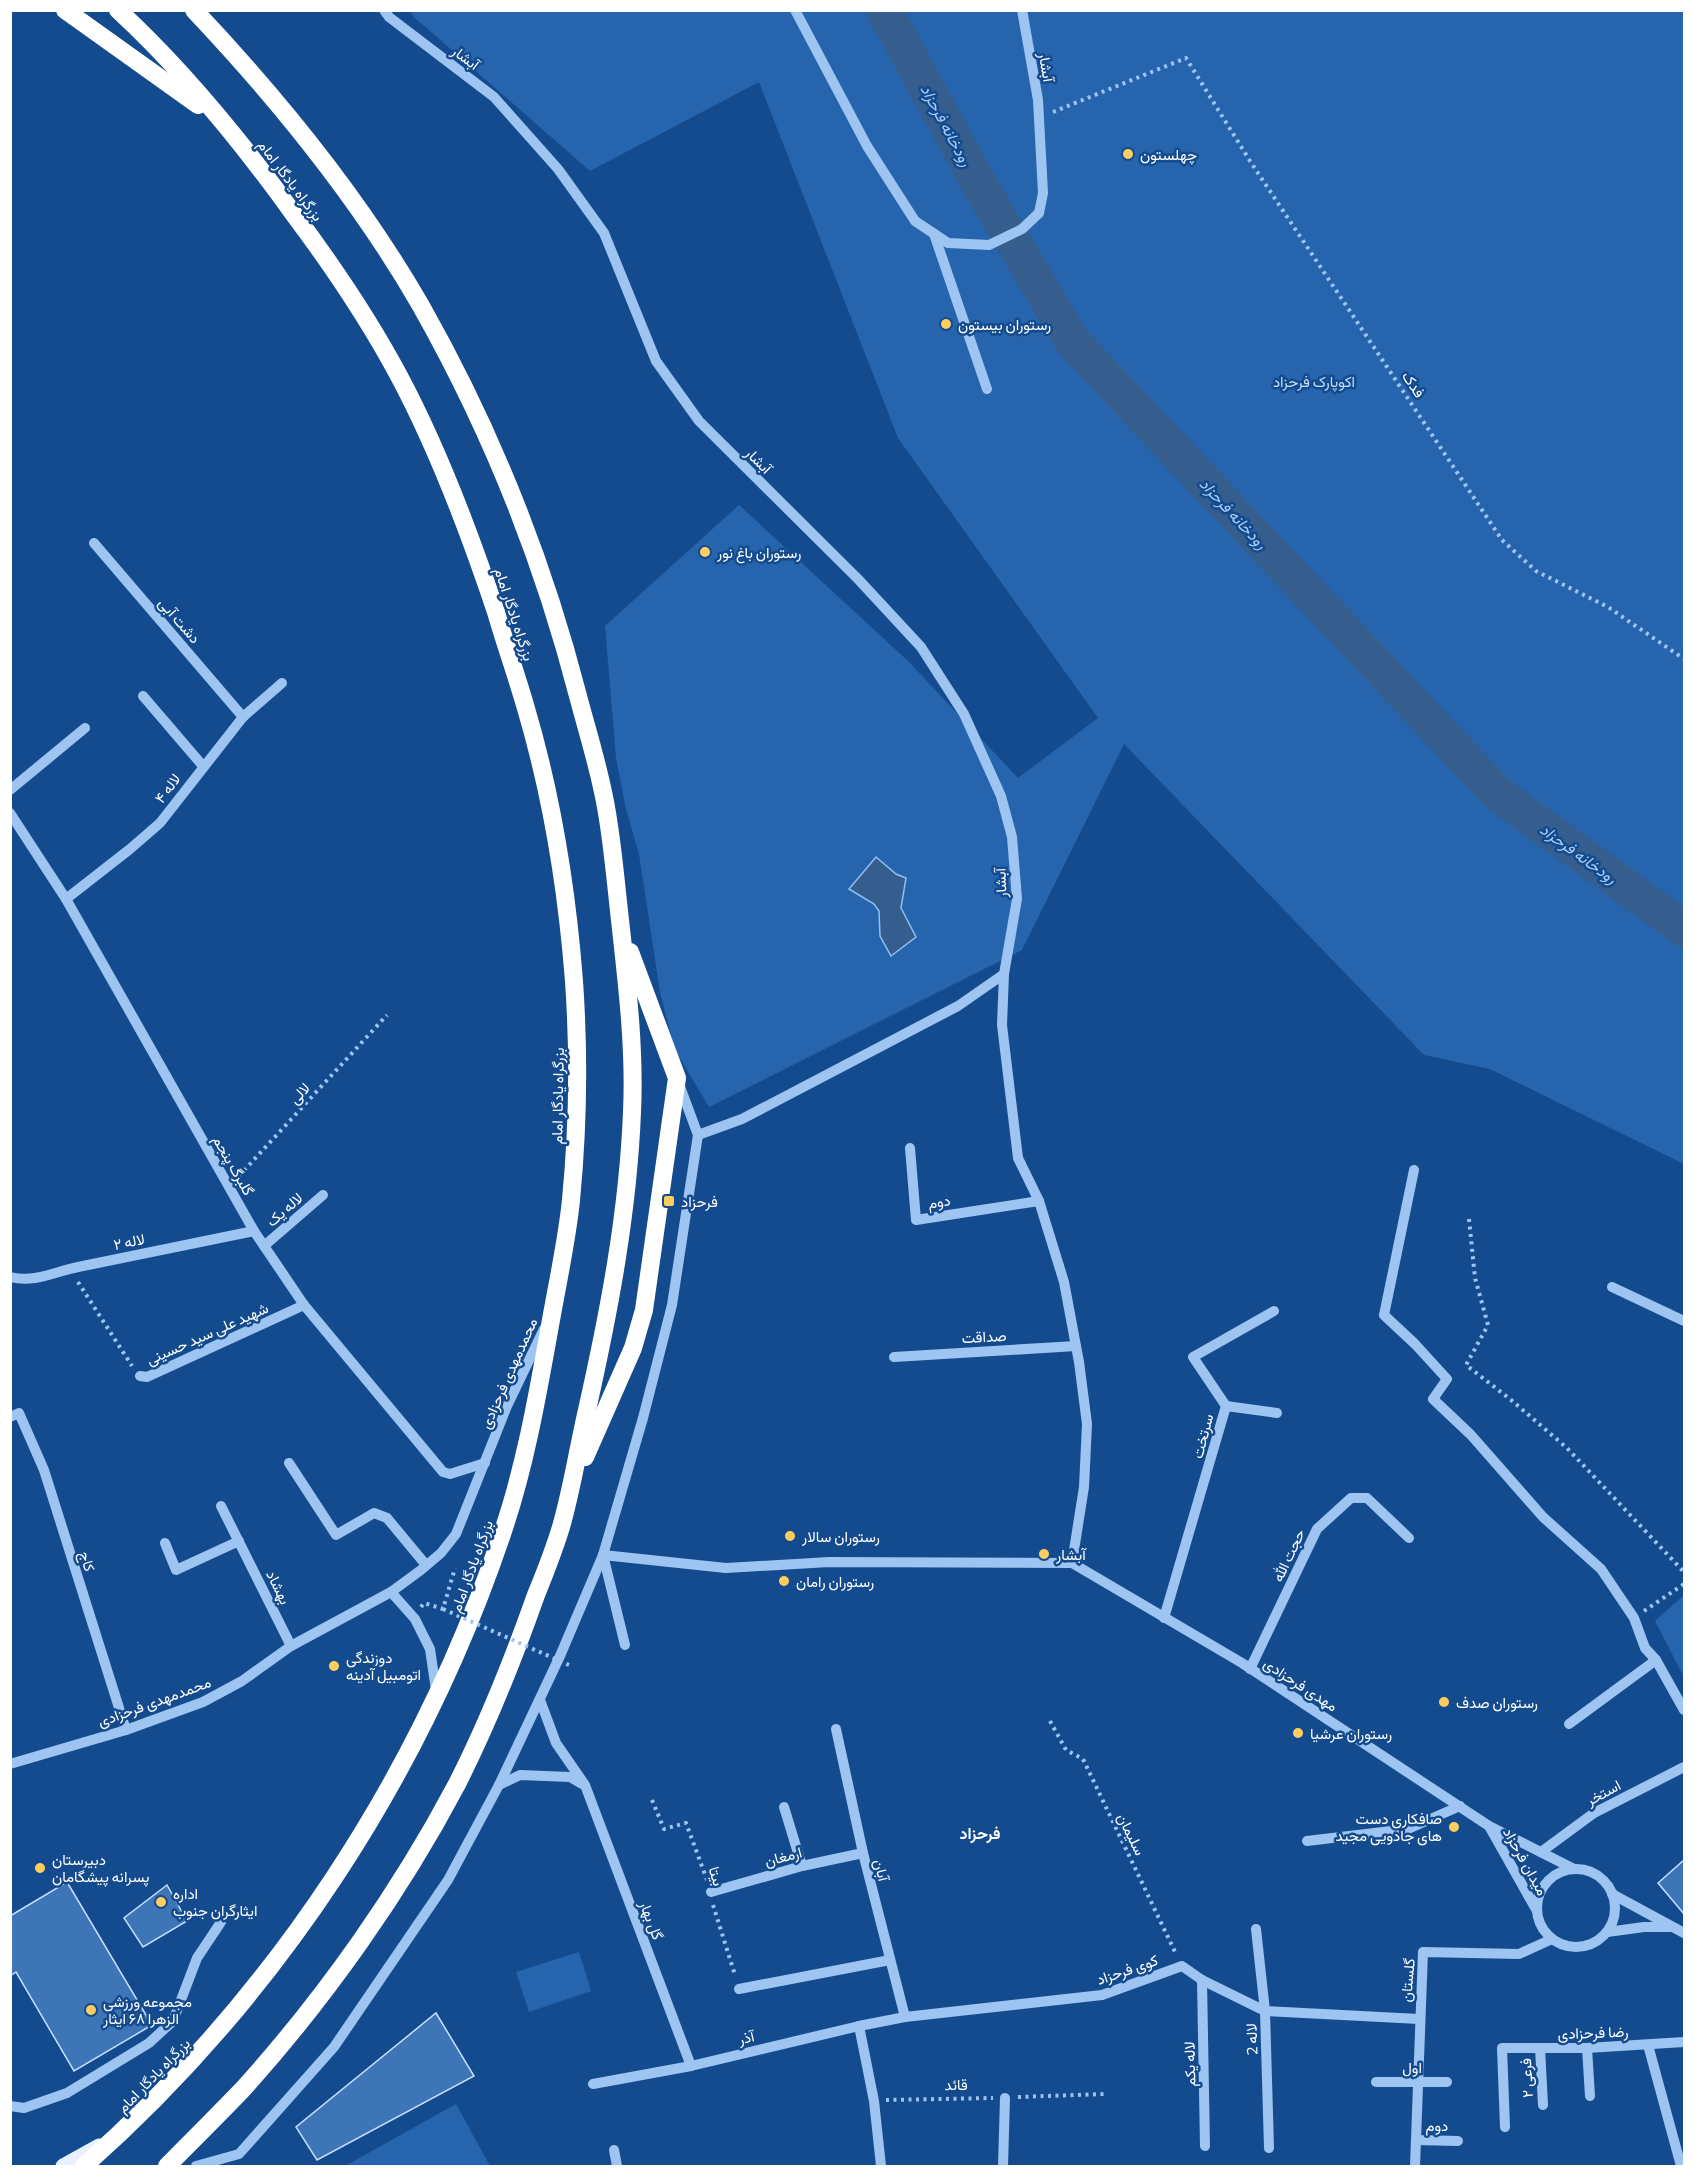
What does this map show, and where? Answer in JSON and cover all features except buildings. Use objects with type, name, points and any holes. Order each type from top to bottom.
[{"type":"highway","name":"بزرگراه یادگار امام","points":[[84,2166],[123,2132],[219,2031],[266,1975],[309,1915],[363,1832],[437,1697],[503,1532],[516,1490],[534,1412],[571,1202],[576,1060],[574,985],[564,887],[527,711],[482,569],[434,448],[402,380],[356,301],[256,161],[175,68],[118,10]]},
{"type":"highway","points":[[167,2166],[242,2090],[278,2048],[318,1998],[388,1902],[455,1786],[506,1680],[561,1528],[606,1321],[628,1180],[633,1109],[632,1030],[607,808],[563,636],[534,551],[481,422],[418,302],[353,201],[275,100],[194,10]]},
{"type":"highway","points":[[68,13],[223,123]]},
{"type":"highway","points":[[568,1494],[633,1348],[644,1310],[677,1078],[620,925]]},
{"type":"main road","points":[[63,2166],[123,2132]]},
{"type":"street","name":"آبشار","points":[[384,10],[389,17],[494,97],[558,169],[604,234],[656,361],[699,421],[858,579],[921,647],[964,714],[1001,796],[1011,837],[1017,899],[1004,974],[1002,1025],[1018,1158],[1039,1201],[1064,1282],[1087,1424],[1084,1487],[1072,1563]]},
{"type":"street","name":"آبشار","points":[[795,10],[867,146],[915,221],[948,243],[989,246],[1022,229],[1039,213],[1043,193],[1039,118],[1022,10]]},
{"type":"street","points":[[934,234],[987,389]]},
{"type":"street","name":"دشت آبی","points":[[94,543],[243,717]]},
{"type":"street","name":"لاله ۴","points":[[66,899],[160,823],[243,717],[282,683]]},
{"type":"street","points":[[143,696],[203,766]]},
{"type":"street","points":[[10,790],[85,728]]},
{"type":"street","name":"گلبرگ پنجم","points":[[10,813],[66,899],[254,1231],[304,1305],[443,1472],[450,1474],[485,1463]]},
{"type":"street","points":[[698,1135],[742,1119],[958,1006],[1004,974]]},
{"type":"street","points":[[196,2166],[239,2154],[334,2048],[448,1880],[499,1785],[540,1700],[603,1555],[643,1419],[672,1305],[698,1135],[677,1078]]},
{"type":"street","name":"دوم","points":[[910,1148],[916,1220],[1039,1201]]},
{"type":"street","points":[[1414,1170],[1384,1315],[1415,1344],[1446,1379],[1433,1399],[1471,1435],[1544,1517],[1601,1569],[1634,1618],[1645,1648],[1656,1660],[1684,1710]]},
{"type":"street","name":"لاله یک","points":[[264,1246],[323,1195]]},
{"type":"street","name":"لاله ۲","points":[[10,1277],[24,1280],[38,1279],[68,1269],[254,1231]]},
{"type":"street","points":[[1612,1287],[1684,1321]]},
{"type":"street","name":"شهید علی سید حسینی","points":[[140,1376],[147,1377],[304,1305]]},
{"type":"street","name":"محمدمهدی فرحزادی","points":[[10,1764],[126,1730],[203,1702],[242,1681],[291,1646],[392,1592],[441,1553],[456,1534],[507,1406],[553,1310]]},
{"type":"street","name":"سرتخت","points":[[1164,1617],[1226,1406],[1194,1357],[1274,1311]]},
{"type":"street","name":"صداقت","points":[[894,1357],[1076,1346]]},
{"type":"street","points":[[1226,1406],[1278,1413]]},
{"type":"street","name":"کاج","points":[[10,1417],[19,1413],[44,1470],[126,1730]]},
{"type":"street","points":[[289,1463],[336,1535],[374,1513],[381,1515],[387,1518],[426,1565]]},
{"type":"street","name":"حجت الله","points":[[1250,1669],[1317,1529],[1351,1498],[1366,1498],[1409,1538]]},
{"type":"street","name":"بهشاد","points":[[221,1506],[291,1646]]},
{"type":"street","points":[[165,1543],[176,1570],[239,1541]]},
{"type":"street","points":[[603,1555],[726,1568],[829,1562],[1072,1563]]},
{"type":"street","points":[[603,1555],[625,1645]]},
{"type":"street","name":"مهدی فرحزادی","points":[[1072,1563],[1250,1669],[1489,1826],[1574,1869]]},
{"type":"street","points":[[392,1592],[415,1619],[430,1649],[437,1697]]},
{"type":"street","points":[[1569,1724],[1656,1660]]},
{"type":"street","name":"گل بهار","points":[[540,1700],[556,1743],[585,1785],[691,2066]]},
{"type":"street","name":"آبان","points":[[836,1728],[863,1852],[905,2017]]},
{"type":"street","name":"استخر","points":[[1541,1852],[1594,1813],[1684,1767]]},
{"type":"street","points":[[499,1785],[520,1775],[539,1774],[570,1777],[585,1785]]},
{"type":"street","points":[[1307,1841],[1408,1828],[1460,1806]]},
{"type":"street","points":[[784,1807],[802,1866]]},
{"type":"street","name":"میدان فرحزاد","points":[[1489,1826],[1537,1911],[1544,1931],[1552,1939]]},
{"type":"street","name":"ارمغان","points":[[711,1892],[802,1866],[863,1852]]},
{"type":"street","points":[[1552,1939],[1562,1945],[1587,1946],[1598,1941],[1607,1932],[1613,1920],[1615,1907],[1606,1883],[1597,1875],[1586,1870],[1574,1869]]},
{"type":"street","name":"میدان فرحزاد","points":[[1537,1911],[1538,1898],[1543,1887],[1551,1878],[1574,1869]]},
{"type":"street","points":[[1612,1894],[1680,1930]]},
{"type":"street","points":[[10,2106],[24,2108],[67,2093],[148,2043],[165,2029],[173,2021],[197,1958],[221,1922]]},
{"type":"street","points":[[1607,1932],[1644,1927],[1680,1930]]},
{"type":"street","name":"لاله 2","points":[[1256,1929],[1265,2011],[1269,2148]]},
{"type":"street","name":"گلستان","points":[[1415,2166],[1423,1952],[1519,1954],[1552,1939]]},
{"type":"street","points":[[739,1989],[890,1960]]},
{"type":"street","name":"کوی فرحزاد","points":[[905,2017],[1102,1995],[1182,1966],[1202,1980],[1265,2011],[1419,2019]]},
{"type":"street","name":"لاله یکم","points":[[1202,1980],[1205,2146]]},
{"type":"street","name":"آذر","points":[[593,2084],[691,2066],[905,2017]]},
{"type":"street","points":[[859,2026],[874,2101],[881,2166]]},
{"type":"street","name":"رضا فرحزادی","points":[[1505,2127],[1503,2048],[1587,2048],[1684,2042]]},
{"type":"street","points":[[1648,2045],[1681,2166]]},
{"type":"street","name":"فرعی ۲","points":[[1540,2048],[1543,2105]]},
{"type":"street","points":[[1587,2048],[1590,2096]]},
{"type":"street","name":"اول","points":[[1376,2082],[1447,2082]]},
{"type":"street","points":[[1003,2166],[1005,2098]]},
{"type":"street","name":"دوم","points":[[1416,2140],[1458,2141]]},
{"type":"street","points":[[614,2150],[617,2166]]},
{"type":"path","name":"فدک","points":[[1039,118],[1186,58],[1250,161],[1502,540],[1536,571],[1608,607],[1684,659]]},
{"type":"path","name":"لالی","points":[[229,1187],[387,1015]]},
{"type":"path","points":[[1469,1219],[1475,1278],[1488,1325],[1466,1365],[1567,1448],[1684,1572]]},
{"type":"path","name":"شهید علی سید حسینی","points":[[68,1269],[140,1376]]},
{"type":"path","points":[[443,1609],[454,1568]]},
{"type":"path","points":[[1634,1618],[1684,1584]]},
{"type":"path","points":[[423,1603],[443,1609],[569,1665]]},
{"type":"path","name":"سلیمان","points":[[1050,1721],[1066,1750],[1083,1759],[1182,1966]]},
{"type":"path","name":"بیتا","points":[[652,1800],[664,1829],[686,1823],[711,1892],[739,1989]]},
{"type":"path","name":"قائد","points":[[874,2101],[1104,2094]]},
{"type":"green space","name":"اکوپارک فرحزاد","points":[[410,11],[1684,11],[1684,1164],[1490,1069],[1424,1055],[1124,744],[1022,950],[709,1107],[674,1048],[660,992],[639,854],[626,809],[616,758],[605,626],[739,505],[908,661],[1018,778],[1098,718],[898,438],[759,82],[590,171],[414,17]]},
{"type":"green space","points":[[1684,1595],[1684,1677],[1655,1621]]},
{"type":"green space","points":[[579,1952],[591,1991],[529,2012],[516,1972]]},
{"type":"green space","points":[[456,2104],[490,2166],[347,2165]]},
{"type":"shaded area","points":[[876,857],[896,874],[906,878],[901,908],[916,937],[891,956],[880,936],[879,911],[874,904],[849,889]]},
{"type":"waterway","name":"رودخانه فرحزاد","points":[[884,10],[978,182],[1072,341],[1498,794],[1684,929]]},
{"type":"place","name":"چهلستون","points":[[1128,154]]},
{"type":"place","name":"رستوران بیستون","points":[[946,324]]},
{"type":"place","name":"رستوران باغ نور","points":[[705,552]]},
{"type":"place","name":"فرحزاد","points":[[669,1201]]},
{"type":"place","name":"رستوران سالار","points":[[790,1536]]},
{"type":"place","name":"آبشار","points":[[1044,1554]]},
{"type":"place","name":"رستوران رامان","points":[[784,1581]]},
{"type":"place","name":"دوزندگی اتومبیل آدینه","points":[[334,1666]]},
{"type":"place","name":"رستوران صدف","points":[[1444,1702]]},
{"type":"place","name":"رستوران عرشیا","points":[[1298,1733]]},
{"type":"place","name":"صافکاری دست های جادویی مجید","points":[[1454,1827]]},
{"type":"place","name":"دبیرستان پسرانه پیشگامان","points":[[40,1868]]},
{"type":"place","name":"اداره ایثارگران جنوب","points":[[161,1902]]},
{"type":"place","name":"مجموعه ورزشی الزهرا ۶۸ ایثار","points":[[91,2010]]},
{"type":"district","name":"فرحزاد","points":[[980,1832]]}]
